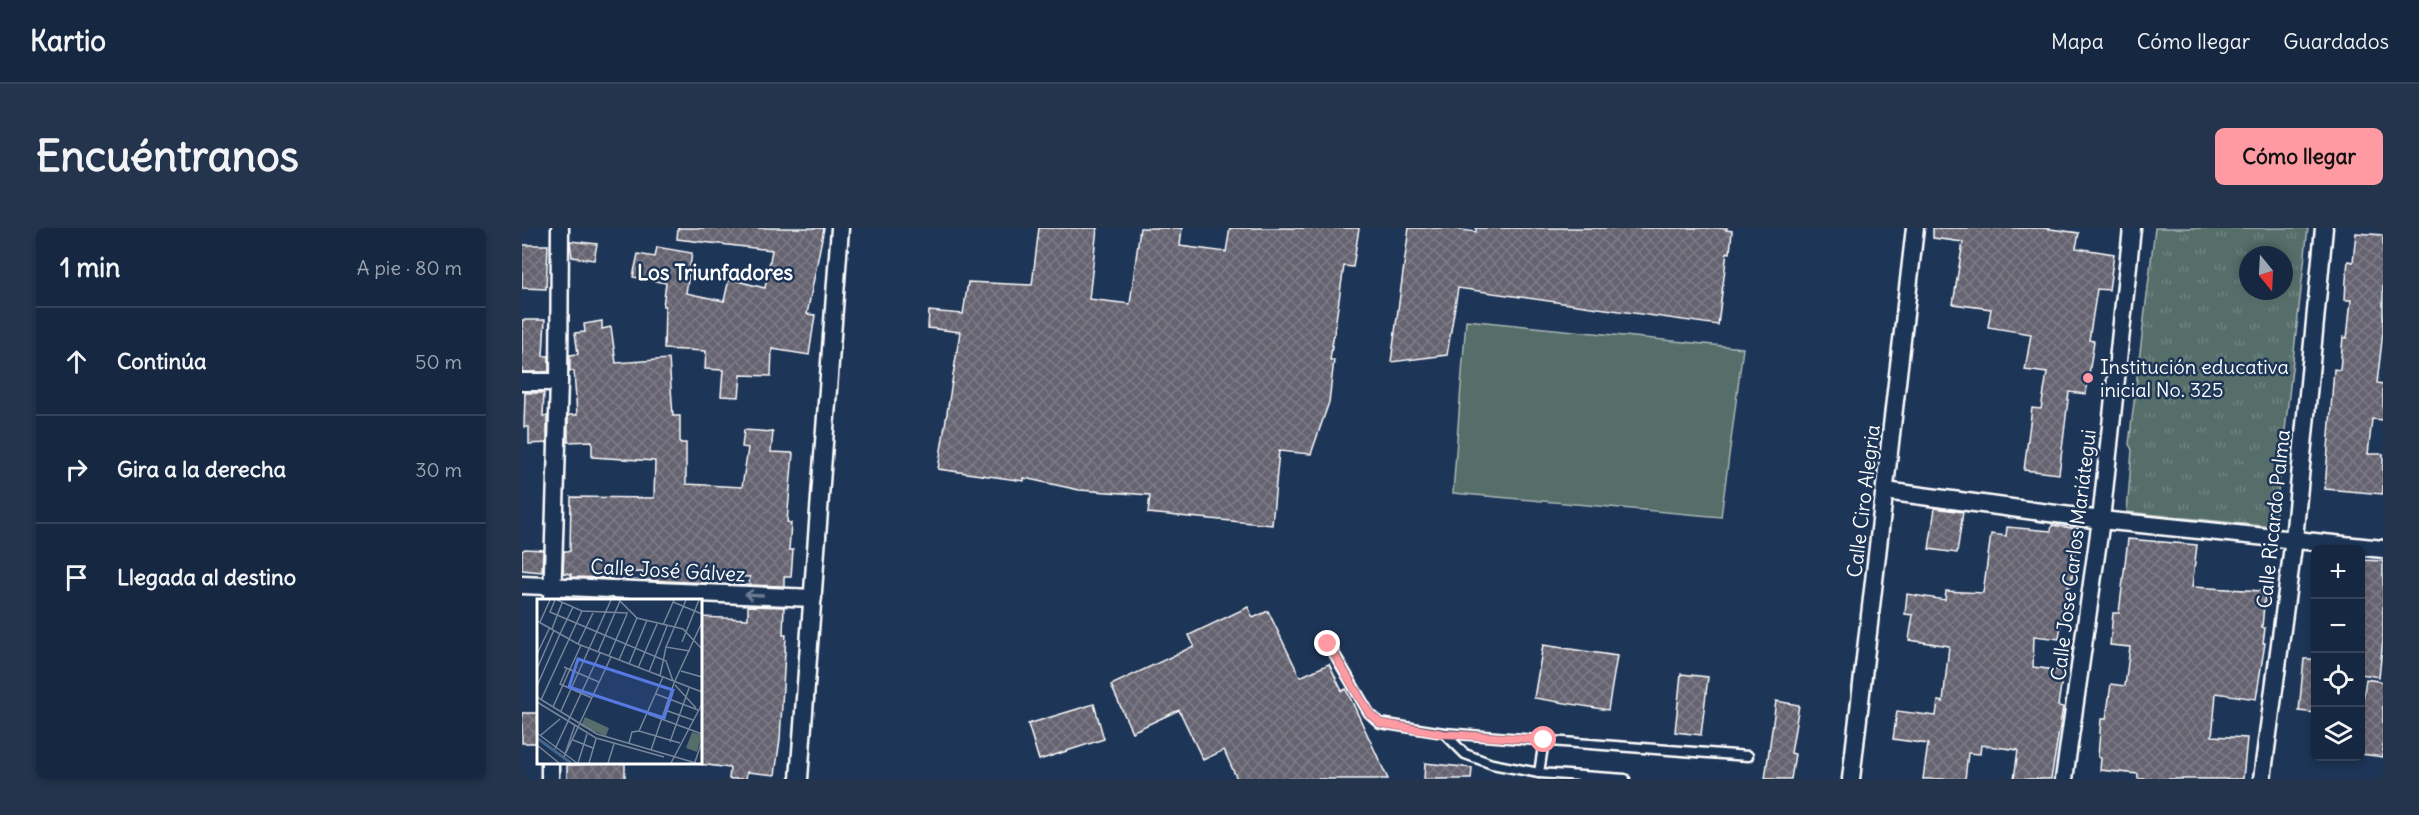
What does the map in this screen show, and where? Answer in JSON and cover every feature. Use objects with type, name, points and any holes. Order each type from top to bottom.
[{"type":"street","points":[[552,593],[559,382],[560,228]]},
{"type":"street","points":[[799,779],[840,228]]},
{"type":"street","name":"Calle Ciro Alegria","points":[[1851,779],[1915,228]]},
{"type":"street","name":"Calle Jose Carlos Mariátegui","points":[[2064,779],[2101,520],[2132,228]]},
{"type":"street","name":"Calle Ricardo Palma","points":[[2262,779],[2294,539],[2324,228]]},
{"type":"street","points":[[522,382],[559,382]]},
{"type":"street","points":[[1885,491],[2101,520],[2383,549]]},
{"type":"street","name":"Calle José Gálvez","points":[[522,585],[552,593],[813,598]]},
{"type":"lane","points":[[1328,644],[1369,713],[1380,723],[1444,734],[1748,756]]},
{"type":"lane","points":[[1444,734],[1465,754],[1492,764],[1539,772],[1625,779]]},
{"type":"lane","points":[[1539,772],[1544,740]]},
{"type":"green space","points":[[2155,228],[2308,228],[2274,527],[2127,512],[2132,450],[2129,444]]},
{"type":"green space","points":[[1466,320],[1743,348],[1721,517],[1453,493]]},
{"type":"building","points":[[678,228],[824,228],[807,314],[815,315],[809,355],[772,349],[771,376],[741,375],[739,397],[721,396],[723,370],[705,369],[706,351],[664,349],[665,306],[663,306],[666,283],[633,277],[638,254],[655,257],[657,247],[692,253],[686,293],[724,301],[729,279],[765,288],[772,250],[677,239]]},
{"type":"building","points":[[1039,228],[1097,228],[1089,299],[1130,304],[1140,228],[1182,228],[1180,246],[1226,252],[1230,228],[1359,228],[1353,267],[1344,266],[1330,360],[1334,360],[1329,402],[1311,454],[1279,451],[1272,525],[1148,513],[1150,495],[1079,490],[1024,478],[1024,481],[938,469],[960,332],[928,328],[929,311],[963,314],[968,282],[1032,285]]},
{"type":"building","points":[[1409,228],[1447,228],[1476,232],[1476,228],[1727,228],[1726,230],[1732,231],[1730,253],[1727,252],[1718,325],[1458,288],[1447,355],[1391,362]]},
{"type":"building","points":[[1933,228],[2043,228],[2079,233],[2076,248],[2114,254],[2109,290],[2097,289],[2089,340],[2094,341],[2086,394],[2069,392],[2059,474],[2024,470],[2032,408],[2041,409],[2047,373],[2025,370],[2031,334],[1988,327],[1991,309],[1953,304],[1963,242],[1933,238]]},
{"type":"building","points":[[2356,233],[2383,235],[2383,332],[2377,383],[2383,384],[2383,420],[2372,419],[2368,454],[2383,454],[2383,494],[2325,489],[2334,369],[2340,370],[2343,337],[2347,338],[2351,300],[2345,300],[2346,280],[2348,261],[2353,262]]},
{"type":"building","points":[[570,241],[597,244],[594,260],[572,257]]},
{"type":"building","points":[[522,245],[548,245],[546,289],[522,288]]},
{"type":"building","points":[[522,320],[545,320],[543,356],[549,356],[549,372],[522,372]]},
{"type":"building","points":[[602,321],[602,329],[611,327],[616,363],[669,359],[673,416],[680,416],[680,443],[686,443],[686,484],[742,487],[748,448],[742,447],[744,430],[773,432],[771,452],[793,453],[787,522],[791,523],[789,550],[793,550],[791,577],[784,577],[784,586],[749,585],[750,577],[708,575],[708,583],[642,580],[643,572],[611,573],[611,578],[571,577],[571,574],[563,573],[564,551],[570,551],[571,497],[654,498],[655,461],[592,457],[592,441],[568,442],[568,415],[577,415],[574,371],[570,371],[570,355],[578,354],[575,333],[585,332],[584,324]]},
{"type":"building","points":[[525,393],[544,393],[543,416],[547,416],[547,443],[529,444],[529,427],[524,427]]},
{"type":"building","points":[[1935,508],[1963,512],[1957,553],[1929,549]]},
{"type":"building","points":[[2052,525],[2078,529],[2071,586],[2068,585],[2068,600],[2064,600],[2059,639],[2034,636],[2033,667],[2063,671],[2058,706],[2063,707],[2051,779],[2014,779],[2018,750],[1981,745],[1980,754],[1968,753],[1965,779],[1923,779],[1928,744],[1893,739],[1897,711],[1936,716],[1938,701],[1943,702],[1949,646],[1909,640],[1913,615],[1905,614],[1907,594],[1945,600],[1946,591],[1983,593],[1991,534],[2006,536],[2007,527],[2051,531]]},
{"type":"building","points":[[2128,539],[2197,545],[2192,587],[2263,591],[2265,595],[2262,627],[2265,628],[2263,643],[2265,643],[2256,699],[2216,693],[2212,736],[2247,738],[2243,779],[2138,779],[2138,774],[2100,770],[2101,758],[2098,757],[2101,719],[2106,719],[2111,684],[2125,686],[2130,647],[2110,645],[2113,613],[2119,613]]},
{"type":"building","points":[[525,549],[543,550],[542,572],[522,570],[522,551]]},
{"type":"building","points":[[2365,560],[2383,561],[2383,640],[2379,677],[2365,675]]},
{"type":"building","points":[[748,606],[784,607],[783,635],[786,635],[780,739],[775,775],[747,772],[746,779],[729,779],[730,768],[700,764],[702,764],[702,617],[748,619]]},
{"type":"building","points":[[1248,607],[1253,618],[1268,611],[1300,677],[1329,664],[1342,691],[1346,689],[1388,779],[1237,779],[1224,750],[1203,760],[1179,710],[1132,732],[1111,685],[1194,646],[1189,635]]},
{"type":"building","points":[[1543,645],[1617,656],[1608,710],[1534,698]]},
{"type":"building","points":[[2304,659],[2311,659],[2311,712],[2299,711]]},
{"type":"building","points":[[1681,674],[1708,677],[1701,735],[1675,732]]},
{"type":"building","points":[[2366,679],[2383,682],[2383,757],[2365,755]]},
{"type":"building","points":[[1776,701],[1799,705],[1791,753],[1795,754],[1791,779],[1765,779]]},
{"type":"building","points":[[1094,704],[1104,739],[1039,760],[1028,724]]},
{"type":"building","points":[[522,713],[537,713],[537,743],[522,743]]},
{"type":"building","points":[[1425,763],[1472,768],[1471,779],[1424,779]]},
{"type":"building","points":[[625,764],[625,779],[567,779],[567,765]]},
{"type":"place","name":"Institución educativa inicial No. 325","points":[[2088,378]]},
{"type":"district","name":"Los Triunfadores","points":[[715,272]]},
{"type":"route","points":[[1328,644],[1369,713],[1380,723],[1444,734],[1544,740]]}]
